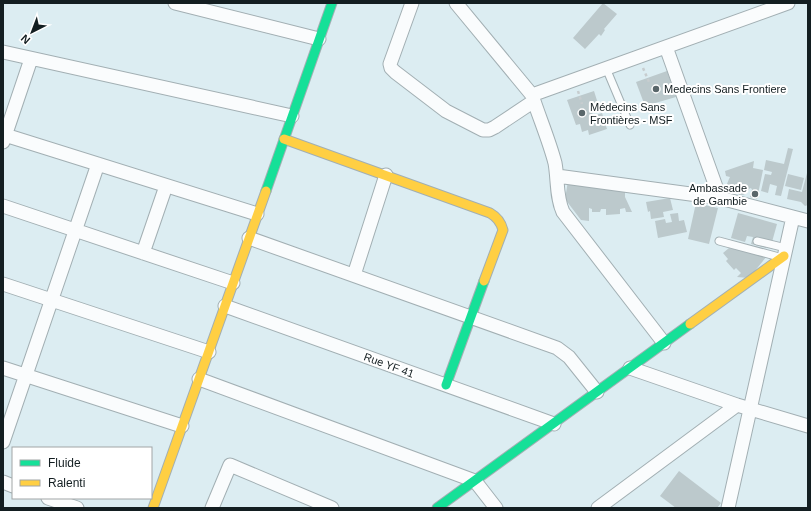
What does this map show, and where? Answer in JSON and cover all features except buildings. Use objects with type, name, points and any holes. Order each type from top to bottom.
[{"type":"street","points":[[175,3],[319,39]]},
{"type":"street","points":[[153,508],[332,3]]},
{"type":"street","points":[[412,3],[390,64],[391,68],[446,110],[483,130],[489,130],[495,127],[533,98],[606,68],[788,3]]},
{"type":"street","points":[[456,3],[533,98],[554,162],[560,204],[563,212],[664,343]]},
{"type":"street","points":[[666,47],[720,198]]},
{"type":"street","points":[[3,52],[292,116]]},
{"type":"street","points":[[31,59],[4,138],[98,164],[257,214]]},
{"type":"street","points":[[284,139],[490,212],[497,217],[501,223],[503,230],[446,385]]},
{"type":"street","points":[[3,442],[98,164]]},
{"type":"street","points":[[354,275],[386,176]]},
{"type":"street","points":[[557,176],[720,198],[808,221]]},
{"type":"street","points":[[143,253],[166,186]]},
{"type":"street","points":[[3,206],[233,283]]},
{"type":"street","points":[[728,508],[793,217]]},
{"type":"street","points":[[249,238],[471,316],[557,348],[569,357],[597,392]]},
{"type":"street","points":[[438,508],[784,254]]},
{"type":"street","points":[[3,284],[208,352]]},
{"type":"street","name":"Rue YF 41","points":[[225,306],[554,424]]},
{"type":"street","points":[[3,368],[182,426]]},
{"type":"street","points":[[630,368],[737,405],[808,426]]},
{"type":"street","points":[[199,378],[475,481],[496,508]]},
{"type":"street","points":[[598,508],[737,405]]},
{"type":"street","points":[[212,508],[230,465],[332,508]]},
{"type":"street","points":[[51,499],[77,508]]},
{"type":"lane","points":[[606,68],[630,125]]},
{"type":"lane","points":[[757,240],[784,254]]},
{"type":"lane","points":[[719,241],[784,254]]},
{"type":"traffic: fast","points":[[266,191],[332,3]]},
{"type":"traffic: fast","points":[[446,385],[484,281]]},
{"type":"traffic: fast","points":[[437,508],[690,324]]},
{"type":"traffic: slow","points":[[284,139],[490,213],[497,218],[503,230],[484,281]]},
{"type":"traffic: slow","points":[[153,508],[266,191]]},
{"type":"traffic: slow","points":[[690,324],[784,256]]},
{"type":"place","name":"Medecins Sans Frontiere","points":[[656,89]]},
{"type":"place","name":"Médecins Sans Frontières - MSF","points":[[582,113]]},
{"type":"place","name":"Ambassade de Gambie","points":[[755,194]]}]
